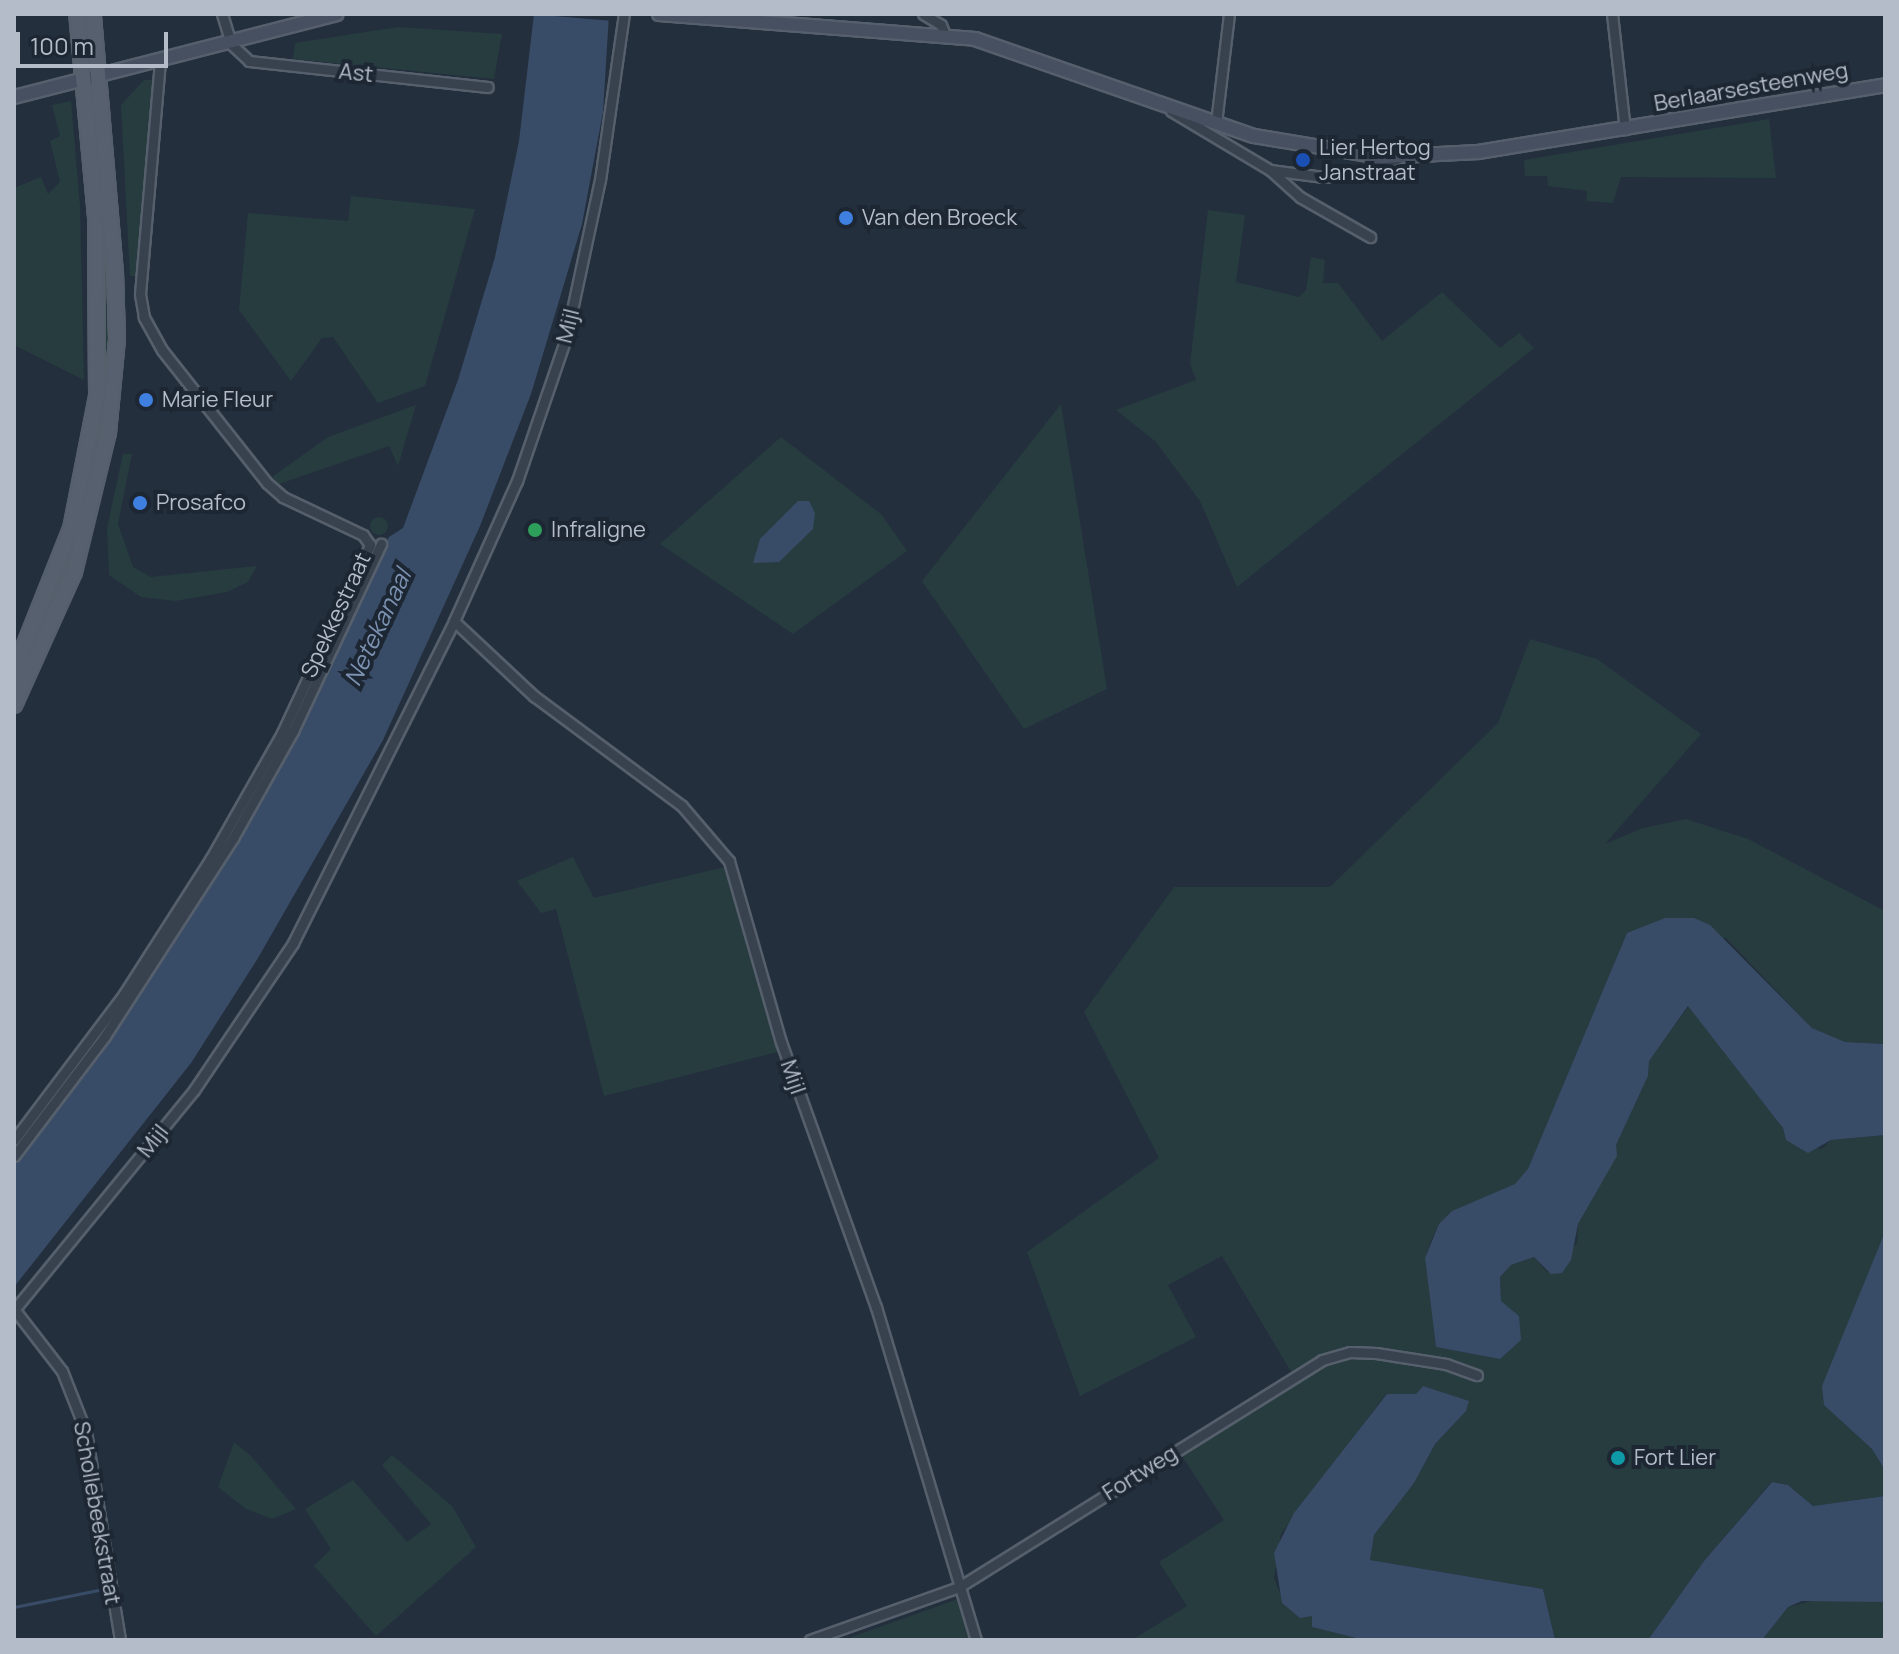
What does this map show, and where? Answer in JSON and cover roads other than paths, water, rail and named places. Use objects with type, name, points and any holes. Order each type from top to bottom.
[{"type":"main road","points":[[14,672],[67,541],[97,396],[100,310],[85,80],[77,14]]},
{"type":"main road","points":[[14,705],[74,572],[108,433],[117,339],[102,76],[93,14]]},
{"type":"street","points":[[222,14],[231,44]]},
{"type":"street","points":[[14,97],[231,44],[337,14]]},
{"type":"street","name":"Mijl","points":[[14,1310],[194,1090],[293,943],[454,621],[517,481],[566,338],[600,180],[624,14]]},
{"type":"street","name":"Berlaarsesteenweg","points":[[659,14],[945,35],[1004,47],[1162,105],[1296,146],[1399,158],[1478,152],[1885,85]]},
{"type":"street","points":[[923,14],[941,25],[945,35]]},
{"type":"street","points":[[1216,123],[1229,14]]},
{"type":"street","name":"Berlaarsesteenweg","points":[[1612,14],[1625,129]]},
{"type":"street","name":"Ast","points":[[231,44],[249,61],[488,87]]},
{"type":"street","name":"Spekkestraat","points":[[14,1140],[124,994],[219,844],[282,733],[370,545],[363,535],[283,497],[267,483],[162,350],[144,317],[140,294],[160,61]]},
{"type":"street","name":"Berlaarsesteenweg","points":[[1162,105],[1270,170],[1300,197],[1370,237]]},
{"type":"street","name":"Berlaarsesteenweg","points":[[1270,170],[1324,177],[1358,173],[1399,158]]},
{"type":"street","points":[[14,1156],[105,1036],[233,838],[293,731],[381,544]]},
{"type":"street","name":"Mijl","points":[[454,621],[534,696],[682,806],[729,861],[785,1055],[876,1307],[976,1640]]},
{"type":"street","name":"Schollebeekstraat","points":[[14,1310],[62,1371],[86,1432],[120,1640]]},
{"type":"street","name":"Fortweg","points":[[810,1640],[959,1587],[1322,1360],[1350,1352],[1376,1353],[1446,1364],[1477,1375]]},
{"type":"water","name":"Netekanaal","points":[[534,14],[609,14],[603,112],[582,224],[531,394],[480,526],[383,740],[258,958],[191,1063],[14,1287],[14,1163],[93,1061],[223,867],[321,687],[389,537],[403,528],[458,380],[495,257],[519,141]]},
{"type":"water","points":[[798,501],[809,501],[815,513],[813,529],[779,562],[753,563],[760,539]]},
{"type":"water","points":[[1665,918],[1694,918],[1710,925],[1812,1028],[1845,1042],[1885,1044],[1885,1135],[1831,1140],[1808,1153],[1786,1140],[1783,1128],[1688,1006],[1649,1061],[1648,1076],[1616,1145],[1617,1156],[1578,1224],[1571,1260],[1562,1273],[1551,1274],[1534,1257],[1511,1265],[1500,1277],[1501,1301],[1519,1316],[1521,1340],[1500,1359],[1436,1347],[1425,1258],[1439,1224],[1452,1211],[1515,1184],[1528,1169],[1627,933]]},
{"type":"water","points":[[1885,1232],[1885,1470],[1872,1449],[1824,1405],[1822,1386]]},
{"type":"water","points":[[1423,1386],[1469,1401],[1466,1411],[1435,1444],[1414,1483],[1374,1535],[1370,1560],[1543,1589],[1555,1640],[1364,1640],[1312,1627],[1312,1616],[1300,1618],[1282,1603],[1274,1553],[1294,1513],[1387,1394],[1416,1394]]},
{"type":"water","points":[[1772,1482],[1788,1485],[1813,1506],[1885,1496],[1885,1602],[1802,1601],[1788,1607],[1762,1640],[1648,1640],[1704,1561]]},
{"type":"waterway","points":[[14,1607],[98,1590]]},
{"type":"place","name":"Lier Hertog Janstraat","points":[[1303,160]]},
{"type":"place","name":"Van den Broeck","points":[[846,218]]},
{"type":"place","name":"Marie Fleur","points":[[146,400]]},
{"type":"place","name":"Prosafco","points":[[140,503]]},
{"type":"place","name":"Infraligne","points":[[535,530]]},
{"type":"place","name":"Fort Lier","points":[[1618,1458]]}]
